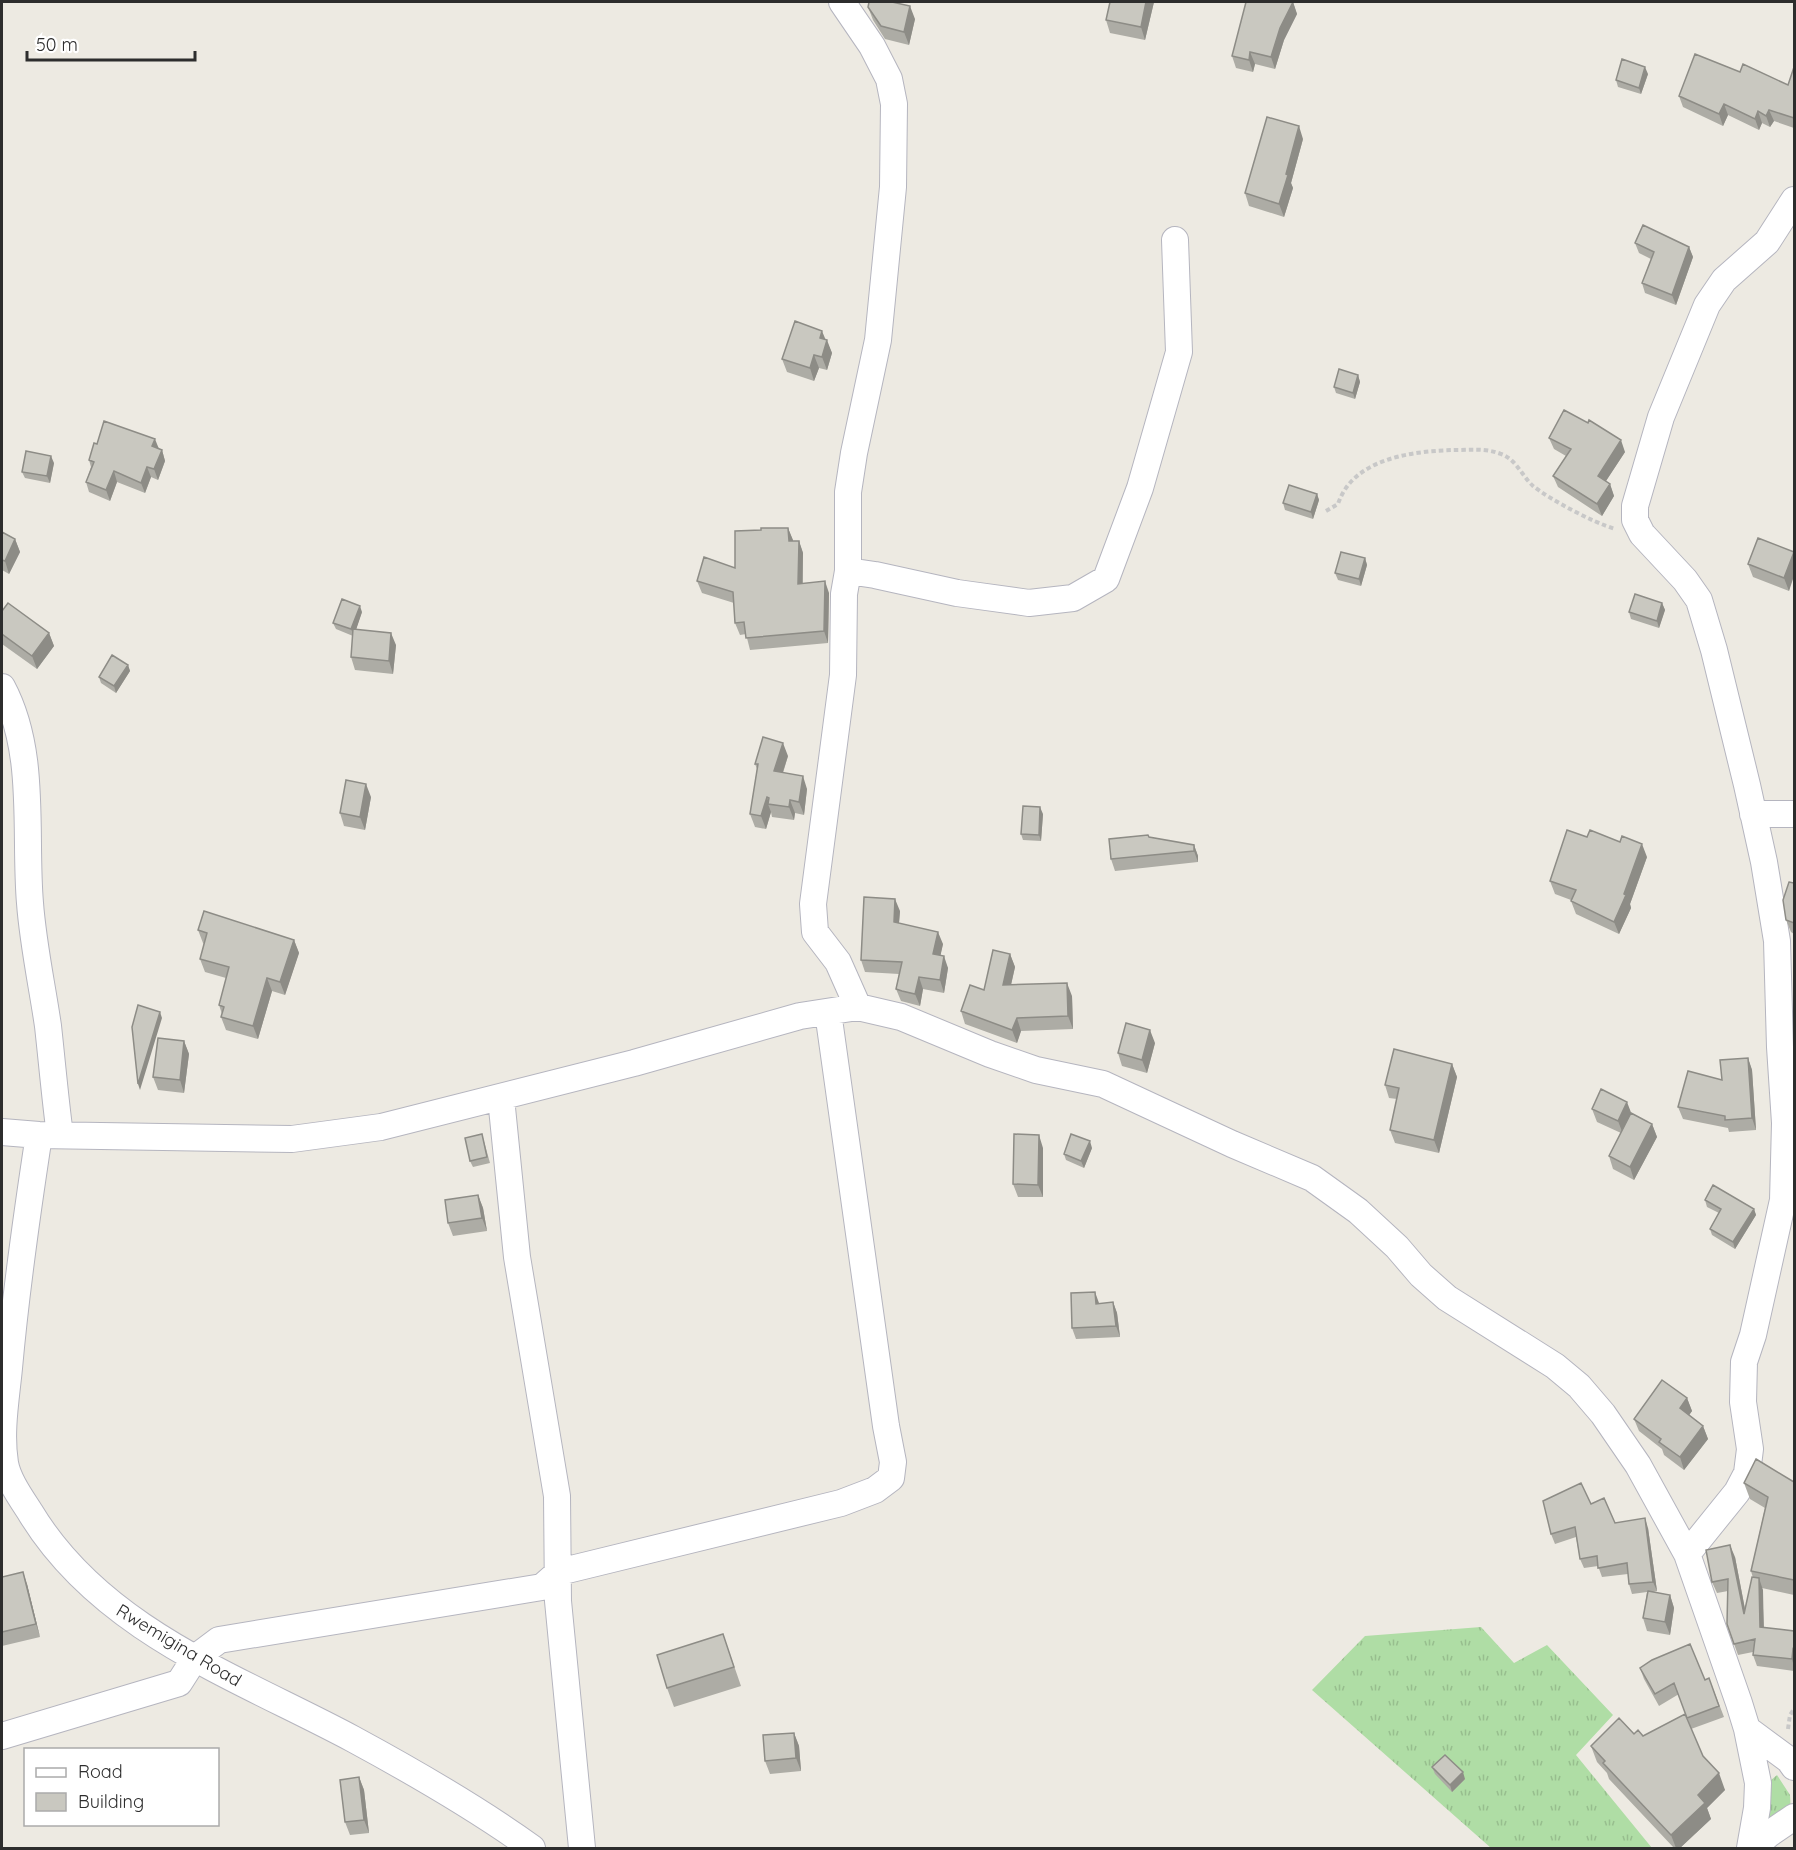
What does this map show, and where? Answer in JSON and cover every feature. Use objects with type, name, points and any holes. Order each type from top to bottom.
[{"type":"street","points":[[842,2],[872,46],[889,79],[894,104],[893,187],[878,340],[848,492],[848,571],[844,594],[843,675],[813,904],[815,932],[838,963],[858,1007]]},
{"type":"street","points":[[1687,1554],[1737,1492],[1747,1473],[1750,1449],[1743,1402],[1744,1362],[1753,1335],[1783,1200],[1785,1123],[1777,941],[1764,862],[1714,650],[1699,600],[1694,590],[1642,534],[1635,520],[1635,506],[1661,417],[1707,305],[1724,280],[1767,242],[1794,200]]},
{"type":"street","points":[[848,571],[957,593],[1029,603],[1073,598],[1106,579],[1140,488],[1179,352],[1175,240]]},
{"type":"street","name":"Rwemigina Road","points":[[2,687],[16,728],[24,765],[29,821],[30,905],[48,1028],[53,1086],[50,1135],[22,1239],[3,1428],[6,1465],[19,1494],[47,1540],[76,1571],[123,1614],[195,1658],[271,1699],[352,1738],[488,1817],[532,1848]]},
{"type":"street","points":[[1753,814],[1794,814]]},
{"type":"street","points":[[2,1132],[50,1135],[292,1139],[381,1127],[501,1098],[800,1017],[858,1007],[901,1017],[990,1054],[1036,1070],[1103,1084],[1232,1144],[1312,1178],[1358,1211],[1447,1298],[1554,1366],[1579,1386],[1604,1414],[1638,1465],[1687,1554],[1747,1729],[1758,1783],[1752,1848]]},
{"type":"street","points":[[2,1736],[179,1683],[195,1658],[219,1640],[542,1587],[559,1572],[841,1503],[875,1490],[891,1478],[893,1462],[828,1012]]},
{"type":"street","points":[[501,1098],[517,1257],[557,1496],[558,1601],[582,1848]]},
{"type":"street","points":[[1747,1729],[1789,1760],[1794,1767]]},
{"type":"street","points":[[1752,1848],[1794,1817]]},
{"type":"path","points":[[1326,511],[1338,504],[1342,492],[1356,477],[1373,466],[1399,455],[1423,451],[1483,449],[1503,454],[1514,462],[1531,484],[1551,499],[1611,528],[1642,534]]},
{"type":"green space","points":[[1481,1627],[1514,1663],[1547,1645],[1613,1715],[1576,1755],[1652,1848],[1491,1848],[1312,1690],[1365,1636]]},
{"type":"green space","points":[[1777,1775],[1790,1795],[1791,1813],[1768,1842],[1770,1781]]},
{"type":"building","points":[[869,2],[892,2],[910,6],[904,32],[881,26],[868,7]]},
{"type":"building","points":[[1110,2],[1146,2],[1141,27],[1106,20]]},
{"type":"building","points":[[1246,2],[1293,2],[1280,28],[1271,57],[1250,52],[1249,60],[1232,56]]},
{"type":"building","points":[[1695,54],[1740,72],[1743,64],[1788,85],[1794,67],[1794,118],[1769,110],[1766,116],[1758,111],[1755,119],[1724,104],[1719,114],[1679,96]]},
{"type":"building","points":[[1622,59],[1645,67],[1639,88],[1616,80]]},
{"type":"building","points":[[1267,117],[1299,126],[1279,204],[1245,193]]},
{"type":"building","points":[[1643,225],[1689,247],[1672,295],[1642,283],[1654,252],[1635,243]]},
{"type":"building","points":[[795,321],[822,331],[820,338],[827,340],[822,357],[814,355],[810,368],[782,359]]},
{"type":"building","points":[[1339,369],[1358,375],[1353,393],[1334,387]]},
{"type":"building","points":[[1564,410],[1588,423],[1589,420],[1621,440],[1598,476],[1610,484],[1597,504],[1553,476],[1571,449],[1549,438]]},
{"type":"building","points":[[104,421],[155,439],[152,446],[162,450],[154,469],[147,467],[141,483],[114,471],[106,490],[86,482],[94,462],[89,460],[94,443],[97,444]]},
{"type":"building","points":[[26,451],[51,456],[47,476],[22,472]]},
{"type":"building","points":[[1289,485],[1317,494],[1311,512],[1283,503]]},
{"type":"building","points":[[761,528],[788,528],[789,541],[799,541],[798,584],[825,581],[824,631],[746,638],[744,622],[735,623],[733,592],[697,581],[704,557],[735,568],[735,531],[761,530]]},
{"type":"building","points":[[2,532],[15,539],[5,561],[2,560]]},
{"type":"building","points":[[1758,538],[1794,552],[1784,578],[1748,564]]},
{"type":"building","points":[[1341,552],[1365,558],[1359,579],[1335,573]]},
{"type":"building","points":[[1635,594],[1662,603],[1657,621],[1629,612]]},
{"type":"building","points":[[342,599],[360,606],[351,629],[333,623]]},
{"type":"building","points":[[8,603],[49,633],[32,656],[2,634],[2,611]]},
{"type":"building","points":[[353,629],[391,633],[389,661],[351,657]]},
{"type":"building","points":[[112,655],[128,665],[114,686],[99,677]]},
{"type":"building","points":[[763,737],[783,743],[774,771],[803,776],[799,802],[790,800],[789,807],[768,804],[769,798],[767,797],[761,816],[750,814],[758,764],[755,764]]},
{"type":"building","points":[[346,780],[366,784],[360,817],[340,813]]},
{"type":"building","points":[[1023,806],[1040,807],[1039,835],[1021,834]]},
{"type":"building","points":[[1567,830],[1587,837],[1590,830],[1620,842],[1622,836],[1642,844],[1624,894],[1626,895],[1614,922],[1571,901],[1576,890],[1550,881]]},
{"type":"building","points":[[1148,835],[1194,845],[1194,851],[1111,859],[1109,839]]},
{"type":"building","points":[[1789,882],[1794,883],[1794,923],[1786,920],[1783,900]]},
{"type":"building","points":[[864,897],[895,899],[894,922],[938,932],[933,954],[944,956],[940,980],[919,977],[915,994],[902,991],[896,989],[902,962],[861,960]]},
{"type":"building","points":[[204,911],[294,940],[280,982],[267,978],[253,1026],[221,1017],[224,1007],[219,1005],[229,967],[200,959],[207,933],[198,930]]},
{"type":"building","points":[[993,950],[1010,954],[1003,985],[1067,983],[1068,1016],[1017,1018],[1012,1030],[961,1011],[970,985],[984,990]]},
{"type":"building","points":[[138,1005],[160,1012],[138,1084],[132,1027]]},
{"type":"building","points":[[1126,1023],[1150,1030],[1142,1060],[1118,1053]]},
{"type":"building","points":[[158,1038],[184,1041],[180,1080],[153,1077]]},
{"type":"building","points":[[1394,1049],[1452,1064],[1434,1140],[1390,1130],[1399,1088],[1385,1085]]},
{"type":"building","points":[[1748,1058],[1752,1118],[1725,1120],[1725,1116],[1678,1107],[1688,1071],[1722,1080],[1720,1060]]},
{"type":"building","points":[[1601,1089],[1627,1102],[1618,1121],[1592,1109]]},
{"type":"building","points":[[1631,1113],[1652,1124],[1630,1167],[1609,1156]]},
{"type":"building","points":[[482,1134],[487,1157],[470,1161],[465,1138]]},
{"type":"building","points":[[1014,1134],[1039,1135],[1038,1185],[1013,1184]]},
{"type":"building","points":[[1071,1134],[1090,1141],[1081,1161],[1064,1154]]},
{"type":"building","points":[[1713,1185],[1754,1209],[1733,1242],[1710,1229],[1721,1209],[1705,1200]]},
{"type":"building","points":[[478,1195],[482,1218],[448,1223],[445,1200]]},
{"type":"building","points":[[1095,1292],[1096,1304],[1113,1302],[1116,1326],[1072,1328],[1071,1293]]},
{"type":"building","points":[[1662,1380],[1687,1398],[1680,1408],[1703,1426],[1680,1457],[1659,1442],[1661,1439],[1634,1419]]},
{"type":"building","points":[[1756,1459],[1794,1482],[1794,1580],[1751,1571],[1768,1497],[1744,1483]]},
{"type":"building","points":[[1581,1483],[1591,1504],[1604,1498],[1615,1523],[1645,1518],[1653,1582],[1629,1584],[1627,1563],[1598,1568],[1597,1556],[1580,1559],[1575,1527],[1551,1534],[1543,1501]]},
{"type":"building","points":[[1730,1545],[1744,1614],[1752,1577],[1759,1578],[1760,1627],[1794,1631],[1792,1659],[1753,1655],[1755,1639],[1734,1644],[1727,1624],[1728,1579],[1712,1582],[1706,1550]]},
{"type":"building","points":[[23,1572],[36,1624],[2,1632],[2,1577]]},
{"type":"building","points":[[1648,1591],[1670,1595],[1665,1622],[1643,1618]]},
{"type":"building","points":[[723,1634],[734,1667],[667,1688],[657,1655]]},
{"type":"building","points":[[1690,1644],[1705,1680],[1709,1678],[1719,1706],[1687,1718],[1674,1683],[1655,1694],[1640,1668],[1652,1660]]},
{"type":"building","points":[[1685,1714],[1703,1756],[1719,1773],[1698,1795],[1705,1803],[1671,1835],[1603,1763],[1605,1761],[1591,1746],[1619,1718],[1634,1734],[1638,1730],[1643,1736]]},
{"type":"building","points":[[794,1733],[796,1758],[765,1761],[763,1735]]},
{"type":"building","points":[[1445,1755],[1463,1772],[1450,1785],[1432,1767]]},
{"type":"building","points":[[359,1777],[364,1820],[345,1822],[340,1780]]}]
